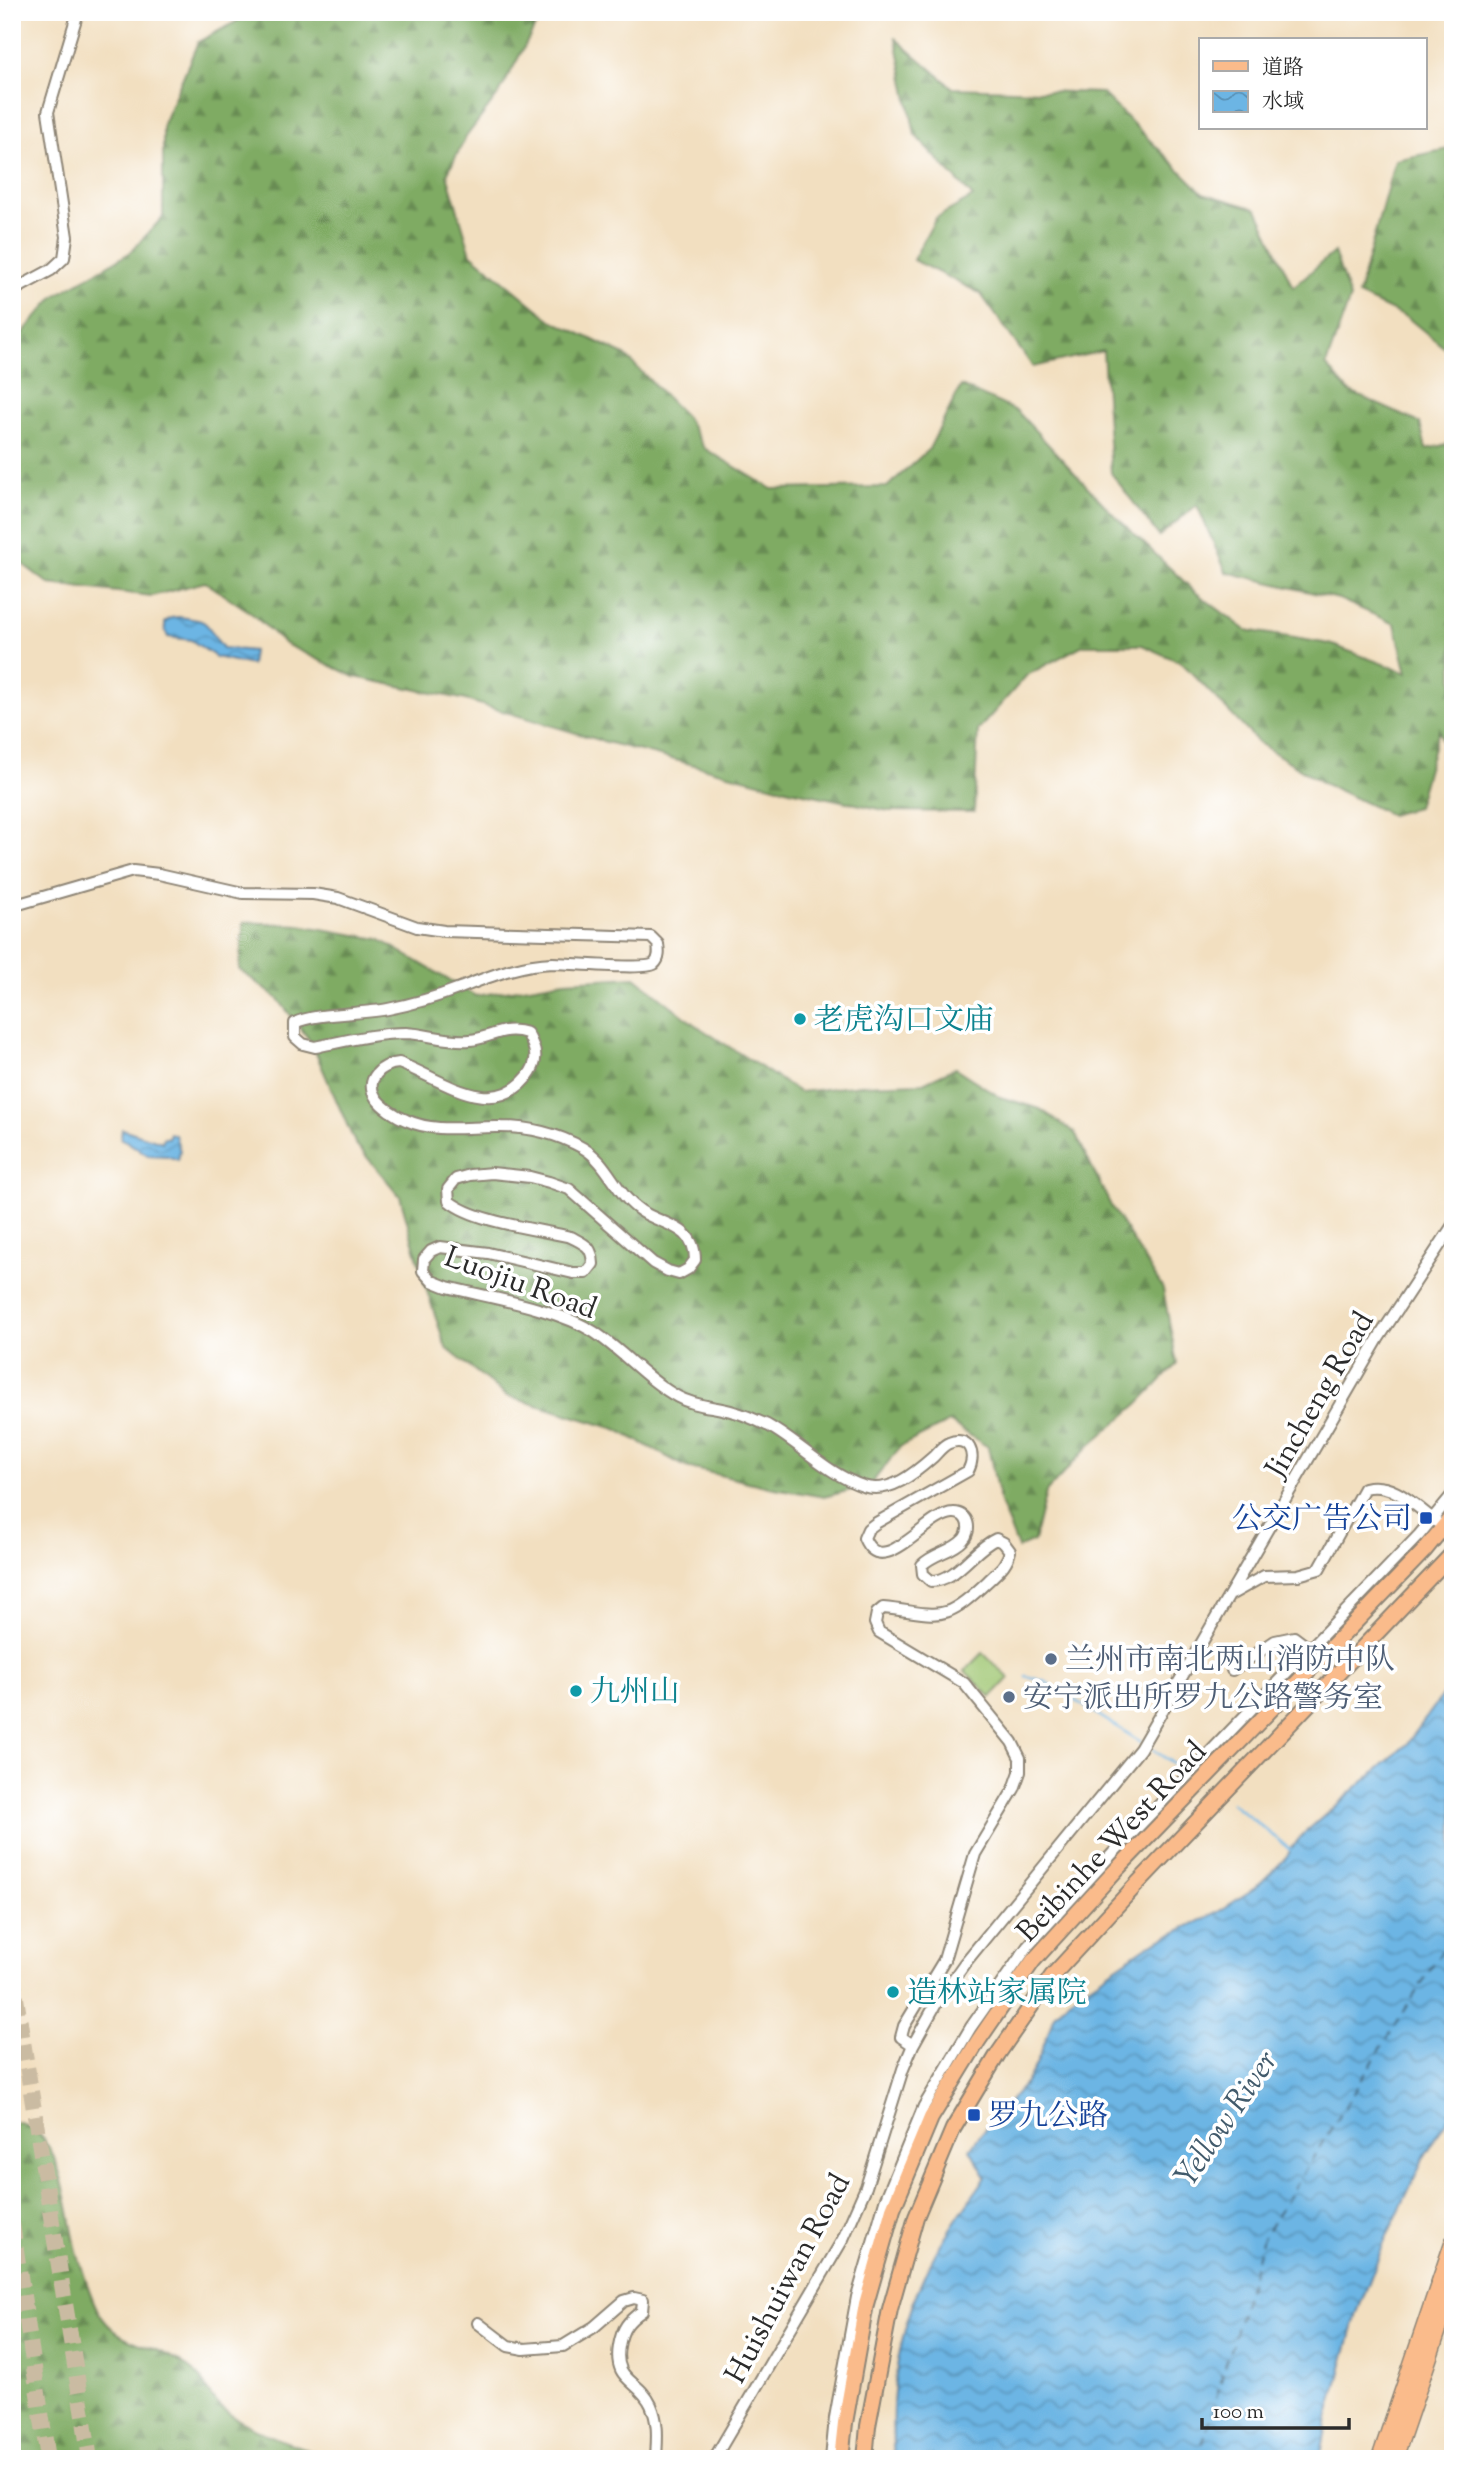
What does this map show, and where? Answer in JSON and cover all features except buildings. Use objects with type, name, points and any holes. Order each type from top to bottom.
[{"type":"highway","points":[[1380,2459],[1453,2243]]},
{"type":"highway","points":[[1394,2459],[1453,2286]]},
{"type":"main road","name":"Beibinhe West Road","points":[[841,2459],[866,2304],[893,2209],[932,2118],[978,2041],[1033,1961],[1117,1869],[1424,1551],[1443,1520]]},
{"type":"main road","name":"Beibinhe West Road","points":[[865,2459],[868,2426],[890,2309],[916,2217],[953,2129],[998,2054],[1052,1976],[1453,1553]]},
{"type":"street","points":[[12,290],[51,270],[64,258],[67,237],[63,225],[48,112],[78,12]]},
{"type":"street","name":"Luojiu Road","points":[[12,906],[133,871],[159,874],[243,894],[313,894],[338,898],[417,927],[444,931],[651,937],[659,944],[659,956],[654,964],[644,967],[550,963],[523,966],[493,974],[432,998],[389,1009],[357,1014],[306,1016],[295,1023],[295,1037],[303,1044],[315,1047],[390,1034],[409,1033],[453,1040],[473,1040],[514,1028],[527,1033],[535,1048],[536,1060],[531,1072],[520,1085],[503,1095],[483,1098],[399,1063],[387,1064],[376,1071],[372,1086],[376,1098],[406,1120],[426,1127],[523,1128],[569,1141],[600,1162],[629,1202],[643,1213],[680,1230],[691,1238],[695,1249],[695,1260],[688,1269],[680,1274],[668,1271],[653,1263],[569,1189],[530,1177],[492,1173],[470,1175],[456,1179],[447,1189],[449,1201],[458,1209],[571,1237],[585,1244],[593,1253],[593,1264],[586,1273],[573,1273],[488,1253],[440,1247],[431,1251],[424,1259],[423,1271],[432,1281],[568,1319],[593,1331],[678,1397],[698,1405],[734,1412],[770,1427],[830,1469],[868,1488],[902,1481],[947,1443],[958,1441],[967,1444],[973,1461],[968,1471],[876,1523],[868,1529],[864,1538],[868,1548],[878,1554],[890,1552],[942,1517],[953,1513],[962,1515],[968,1522],[969,1531],[965,1539],[956,1546],[930,1557],[922,1565],[923,1573],[931,1581],[941,1581],[996,1539],[1004,1543],[1010,1551],[1008,1561],[964,1604],[951,1611],[938,1615],[883,1608],[877,1613],[875,1623],[880,1632],[964,1683],[1012,1742],[1020,1758],[1020,1772],[1014,1789],[975,1854],[944,1960],[904,2026],[901,2037],[913,2045]]},
{"type":"street","name":"Jincheng Road","points":[[1147,1736],[1378,1339],[1453,1225]]},
{"type":"street","points":[[1229,1595],[1264,1576],[1298,1575],[1319,1569],[1364,1488],[1391,1488],[1443,1520]]},
{"type":"street","points":[[831,2459],[835,2418],[857,2297],[885,2201],[924,2106],[971,2027],[1028,1946],[1113,1853],[1310,1649],[1443,1520],[1453,1494]]},
{"type":"street","points":[[1232,1670],[1275,1641],[1294,1637],[1310,1649]]},
{"type":"street","name":"Huishuiwan Road","points":[[714,2459],[835,2253],[859,2206],[902,2069],[937,2002],[964,1964],[1140,1749],[1147,1736]]},
{"type":"street","points":[[478,2323],[508,2346],[524,2350],[563,2346],[594,2327],[624,2301],[634,2298],[643,2300],[642,2311],[627,2321],[621,2334],[617,2358],[619,2369],[649,2401],[657,2420],[656,2459]]},
{"type":"green space","points":[[254,12],[543,12],[500,92],[466,137],[447,174],[471,254],[551,320],[625,355],[686,417],[704,448],[772,489],[887,487],[929,449],[961,386],[1017,411],[1112,513],[1194,591],[1246,630],[1330,644],[1407,673],[1395,624],[1339,599],[1226,572],[1197,505],[1159,536],[1111,473],[1103,351],[1033,367],[980,293],[913,260],[936,218],[973,197],[915,135],[896,39],[953,88],[1102,93],[1203,193],[1257,209],[1293,287],[1334,252],[1350,298],[1326,365],[1348,391],[1420,423],[1426,449],[1453,443],[1453,776],[1439,729],[1417,807],[1391,815],[1323,783],[1259,743],[1182,663],[1142,645],[1083,645],[1027,675],[978,730],[974,812],[889,811],[790,790],[606,742],[462,699],[355,677],[285,644],[250,612],[205,582],[152,596],[49,584],[12,556],[12,345],[55,296],[131,252],[163,217],[163,124],[198,42]]},
{"type":"green space","points":[[1453,148],[1453,355],[1408,318],[1358,295],[1395,160]]},
{"type":"green space","points":[[244,922],[299,925],[379,939],[476,996],[565,981],[635,977],[694,1024],[799,1092],[861,1085],[923,1083],[955,1068],[1000,1097],[1040,1109],[1075,1133],[1111,1206],[1163,1289],[1177,1364],[1138,1404],[1089,1446],[1046,1492],[1034,1541],[1018,1548],[1000,1503],[988,1447],[949,1422],[901,1446],[870,1485],[824,1497],[686,1467],[616,1429],[507,1396],[446,1348],[400,1196],[355,1143],[311,1042],[278,999],[239,969]]},
{"type":"green space","points":[[983,1653],[1009,1678],[991,1697],[965,1671]]},
{"type":"green space","points":[[12,2122],[29,2127],[42,2138],[52,2154],[60,2173],[83,2273],[105,2322],[122,2336],[179,2361],[198,2377],[220,2407],[247,2425],[336,2459],[12,2459]]},
{"type":"water","points":[[178,617],[203,622],[223,648],[253,651],[251,665],[216,657],[191,640],[168,637],[165,622]]},
{"type":"water","points":[[122,1129],[162,1142],[170,1133],[175,1135],[180,1151],[178,1160],[167,1156],[148,1155],[121,1138]]},
{"type":"water","name":"Yellow River","points":[[1453,1681],[1453,2110],[1424,2157],[1385,2241],[1357,2313],[1320,2459],[894,2459],[893,2400],[896,2371],[909,2314],[932,2260],[986,2177],[970,2149],[1026,2083],[1036,2065],[1055,2015],[1069,1999],[1147,1946],[1218,1912],[1255,1888],[1284,1860],[1301,1836],[1407,1744]]},
{"type":"waterway","points":[[1026,1676],[1046,1682],[1141,1742]]},
{"type":"waterway","points":[[1147,1746],[1185,1771]]},
{"type":"waterway","points":[[1232,1803],[1292,1851]]},
{"type":"ferry route","points":[[1198,2459],[1263,2238],[1453,1933]]},
{"type":"tunnel","points":[[12,1973],[90,2459]]},
{"type":"tunnel","points":[[12,2224],[48,2459]]},
{"type":"place","name":"老虎沟口文庙","points":[[800,1019]]},
{"type":"place","name":"公交广告公司","points":[[1426,1518]]},
{"type":"place","name":"兰州市南北两山消防中队","points":[[1051,1659]]},
{"type":"place","name":"九州山","points":[[576,1691]]},
{"type":"place","name":"安宁派出所罗九公路警务室","points":[[1009,1697]]},
{"type":"place","name":"造林站家属院","points":[[893,1992]]},
{"type":"place","name":"罗九公路","points":[[974,2115]]}]
